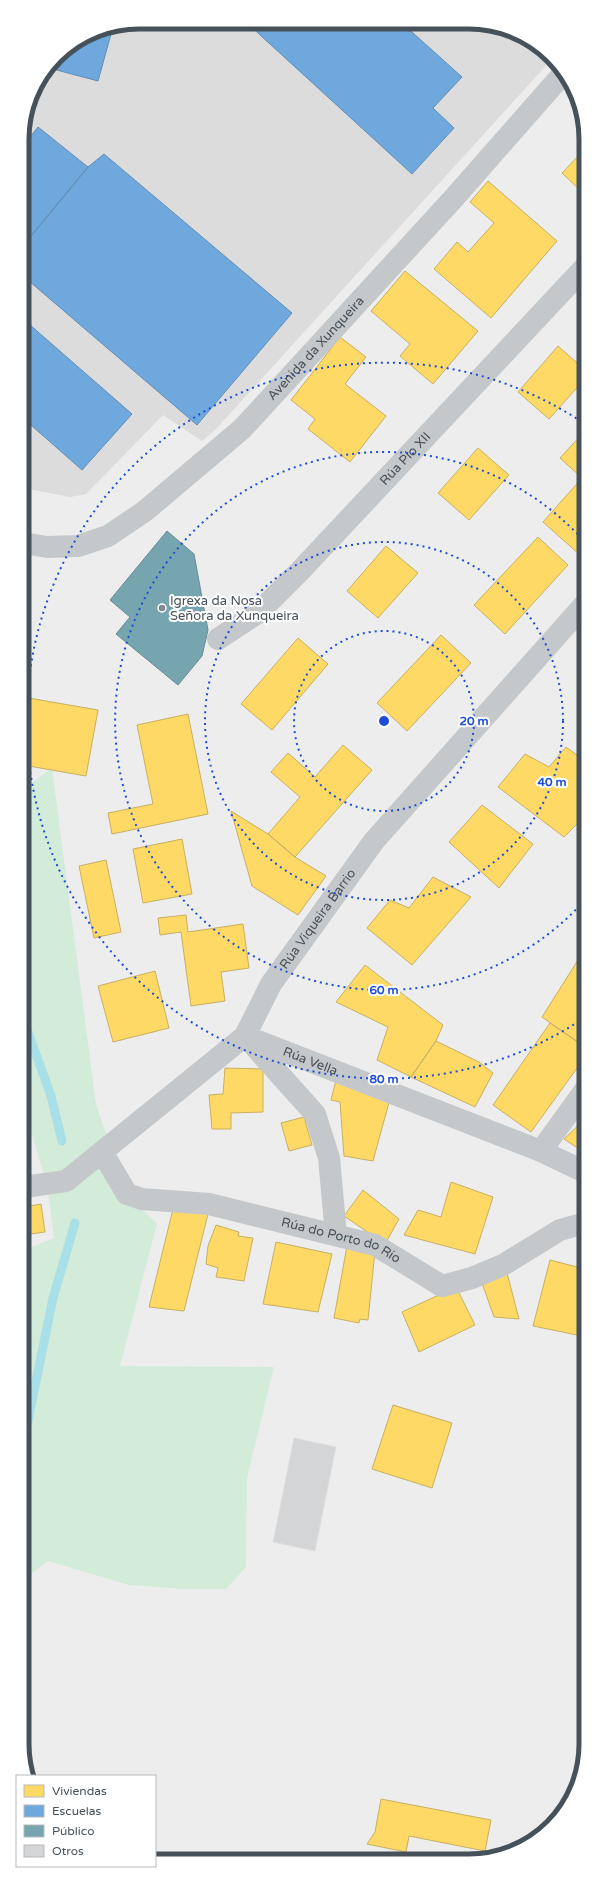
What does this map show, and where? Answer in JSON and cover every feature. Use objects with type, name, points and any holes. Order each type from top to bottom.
[{"type":"street","name":"Avenida da Xunqueira","points":[[29,544],[47,547],[78,546],[108,536],[145,511],[242,428],[453,199],[560,78]]},
{"type":"street","name":"Rúa Pío XII","points":[[218,639],[259,612],[301,570],[579,273]]},
{"type":"street","name":"Rúa Viqueira Barrio","points":[[29,1186],[66,1181],[246,1036],[271,984],[374,841],[579,611]]},
{"type":"street","name":"Rúa Vella","points":[[246,1036],[541,1151],[579,1169]]},
{"type":"street","name":"Rúa Vella","points":[[246,1036],[315,1114],[329,1158],[336,1235]]},
{"type":"street","points":[[541,1151],[579,1098]]},
{"type":"street","name":"Rúa do Porto do Río","points":[[102,1152],[127,1194],[132,1196],[142,1199],[209,1204],[375,1245],[442,1286],[472,1278],[503,1265],[560,1230],[579,1225]]},
{"type":"shaded area","points":[[139,29],[469,29],[490,31],[518,40],[547,61],[549,63],[216,429],[202,441],[163,415],[86,494],[70,497],[29,489],[29,132],[33,111],[40,90],[56,66],[66,56],[90,40],[111,33]]},
{"type":"green space","points":[[52,768],[96,1104],[127,1194],[157,1224],[120,1366],[274,1367],[247,1478],[246,1567],[226,1589],[183,1589],[129,1585],[48,1561],[29,1575],[29,1248],[54,1238],[47,1184],[29,1126],[29,785]]},
{"type":"building: Viviendas","points":[[579,155],[579,189],[562,173]]},
{"type":"building: Viviendas","points":[[488,181],[557,241],[491,318],[434,269],[457,242],[468,252],[494,223],[470,202]]},
{"type":"building: Viviendas","points":[[405,271],[478,331],[433,384],[400,356],[410,344],[371,311]]},
{"type":"building: Viviendas","points":[[340,337],[366,357],[345,384],[386,416],[350,462],[308,429],[315,419],[291,400]]},
{"type":"building: Viviendas","points":[[558,346],[579,365],[579,386],[549,419],[518,392]]},
{"type":"building: Viviendas","points":[[579,437],[579,475],[560,458]]},
{"type":"building: Viviendas","points":[[478,448],[509,475],[469,520],[438,493]]},
{"type":"building: Viviendas","points":[[579,481],[579,554],[543,522]]},
{"type":"building: Viviendas","points":[[538,537],[568,565],[505,634],[474,605]]},
{"type":"building: Viviendas","points":[[386,546],[418,573],[378,618],[347,591]]},
{"type":"building: Viviendas","points":[[441,635],[471,663],[407,731],[377,703]]},
{"type":"building: Viviendas","points":[[298,638],[328,664],[272,730],[241,704]]},
{"type":"building: Viviendas","points":[[29,698],[98,710],[86,776],[29,766]]},
{"type":"building: Viviendas","points":[[188,714],[208,814],[112,834],[108,813],[153,804],[137,725]]},
{"type":"building: Viviendas","points":[[343,745],[372,770],[295,857],[268,834],[300,797],[271,772],[288,753],[315,777]]},
{"type":"building: Viviendas","points":[[566,747],[579,757],[579,822],[564,837],[498,787],[525,754],[549,767]]},
{"type":"building: Viviendas","points":[[482,805],[533,844],[499,888],[449,842]]},
{"type":"building: Viviendas","points":[[231,811],[268,834],[295,857],[326,876],[298,915],[252,886]]},
{"type":"building: Viviendas","points":[[182,839],[192,894],[143,903],[133,849]]},
{"type":"building: Viviendas","points":[[106,860],[121,932],[94,938],[79,866]]},
{"type":"building: Viviendas","points":[[433,877],[471,897],[412,965],[367,928],[390,900],[409,908]]},
{"type":"building: Viviendas","points":[[186,915],[188,932],[243,924],[249,968],[221,972],[225,1001],[191,1006],[181,932],[160,935],[158,918]]},
{"type":"building: Viviendas","points":[[578,960],[579,961],[579,1043],[542,1017]]},
{"type":"building: Viviendas","points":[[365,965],[443,1025],[436,1041],[411,1077],[377,1060],[388,1027],[336,1002]]},
{"type":"building: Viviendas","points":[[155,971],[169,1028],[113,1042],[98,986]]},
{"type":"building: Viviendas","points":[[550,1023],[579,1043],[579,1065],[531,1132],[493,1105]]},
{"type":"building: Viviendas","points":[[436,1041],[479,1062],[493,1073],[475,1107],[411,1077]]},
{"type":"building: Viviendas","points":[[225,1068],[263,1069],[263,1112],[231,1113],[231,1129],[212,1129],[209,1095],[223,1094]]},
{"type":"building: Viviendas","points":[[336,1080],[391,1095],[373,1161],[344,1156],[340,1102],[331,1100]]},
{"type":"building: Viviendas","points":[[304,1117],[312,1145],[289,1151],[281,1123]]},
{"type":"building: Viviendas","points":[[579,1125],[579,1149],[564,1139]]},
{"type":"building: Viviendas","points":[[451,1182],[493,1197],[475,1254],[404,1235],[418,1210],[441,1217]]},
{"type":"building: Viviendas","points":[[363,1190],[399,1219],[385,1244],[344,1216]]},
{"type":"building: Viviendas","points":[[41,1204],[45,1232],[29,1234],[29,1206]]},
{"type":"building: Viviendas","points":[[174,1205],[209,1210],[184,1311],[149,1307]]},
{"type":"building: Viviendas","points":[[216,1225],[239,1232],[238,1236],[253,1238],[244,1281],[216,1277],[218,1268],[206,1264],[208,1246]]},
{"type":"building: Viviendas","points":[[276,1242],[332,1254],[318,1312],[263,1304]]},
{"type":"building: Viviendas","points":[[347,1246],[375,1251],[368,1320],[360,1319],[359,1323],[334,1318]]},
{"type":"building: Viviendas","points":[[550,1260],[579,1267],[579,1335],[533,1326]]},
{"type":"building: Viviendas","points":[[507,1273],[519,1319],[494,1317],[481,1280]]},
{"type":"building: Viviendas","points":[[456,1287],[475,1325],[419,1352],[402,1312]]},
{"type":"building: Viviendas","points":[[393,1405],[452,1423],[432,1488],[372,1469]]},
{"type":"building: Viviendas","points":[[381,1799],[491,1820],[485,1851],[409,1836],[406,1852],[367,1844],[375,1832]]},
{"type":"building: Escuelas","points":[[254,29],[409,29],[462,77],[433,108],[454,128],[412,174]]},
{"type":"building: Escuelas","points":[[111,33],[98,81],[54,69],[66,56],[90,40]]},
{"type":"building: Escuelas","points":[[38,127],[88,167],[29,239],[29,138]]},
{"type":"building: Escuelas","points":[[104,154],[292,313],[197,425],[29,281],[29,239],[88,167]]},
{"type":"building: Escuelas","points":[[29,324],[132,414],[82,470],[29,423]]},
{"type":"building: Público","name":"Igrexa da Nosa Señora da Xunqueira","points":[[167,531],[194,554],[208,630],[202,656],[178,685],[116,634],[130,617],[110,600]]},
{"type":"building: Otros","points":[[294,1438],[336,1447],[315,1551],[273,1542]]},
{"type":"waterway","points":[[29,1035],[51,1096],[62,1141]]},
{"type":"waterway","points":[[29,1416],[53,1298],[75,1223]]},
{"type":"place","name":"Igrexa da Nosa Señora da Xunqueira","points":[[162,608]]}]
